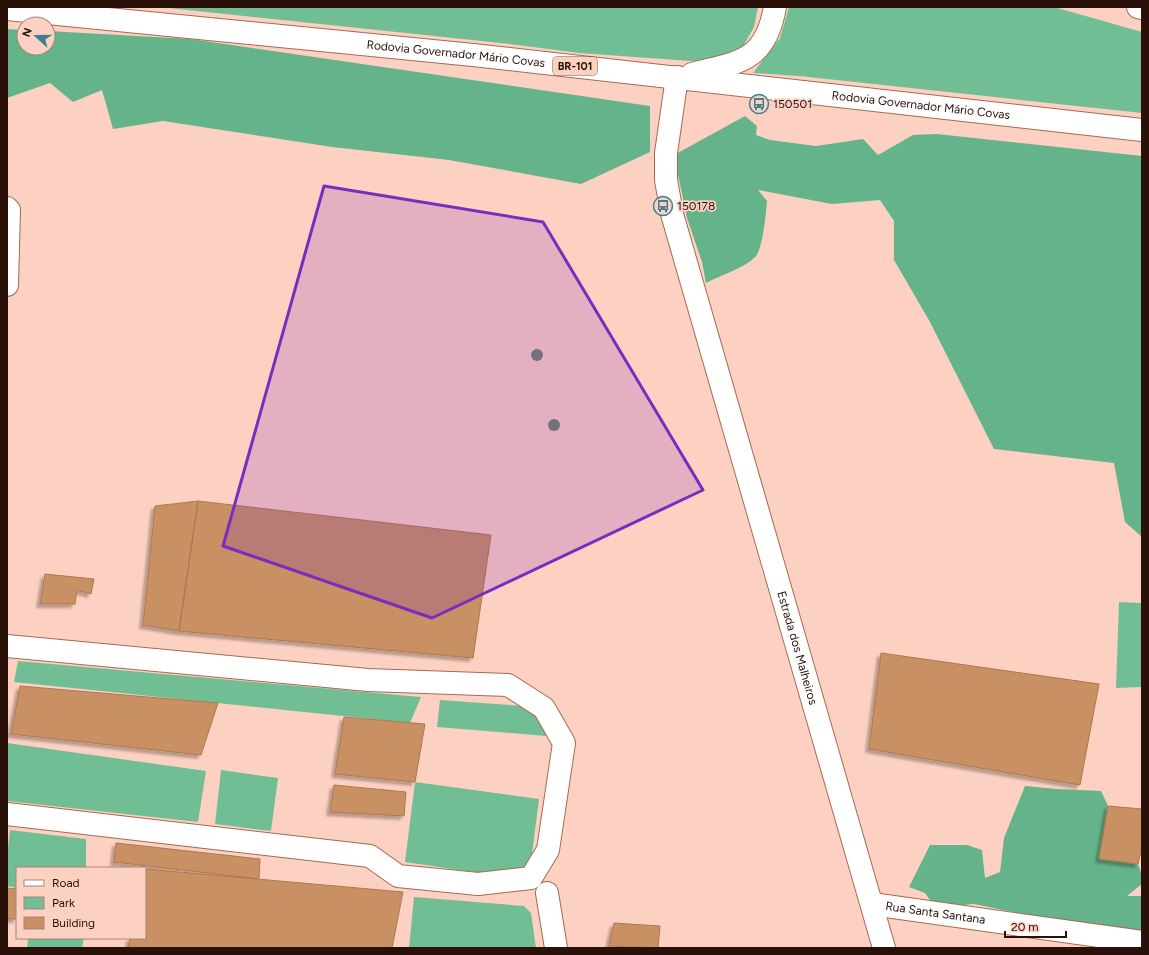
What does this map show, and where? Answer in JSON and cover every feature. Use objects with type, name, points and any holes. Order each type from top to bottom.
[{"type":"main road","points":[[677,77],[735,64],[748,58],[758,47],[766,34],[772,18],[774,7]]},
{"type":"main road","points":[[1138,7],[1142,8]]},
{"type":"main road","name":"Rodovia Governador Mário Covas","points":[[7,9],[473,55],[1142,130]]},
{"type":"main road","name":"Estrada dos Malheiros","points":[[677,77],[666,153],[666,180],[672,214],[884,948]]},
{"type":"main road","points":[[7,208],[9,210],[7,285]]},
{"type":"main road","points":[[7,646],[368,680],[508,685],[544,708],[564,743],[548,850],[531,878],[478,884],[398,876],[370,856],[7,814]]},
{"type":"main road","points":[[547,893],[556,948]]},
{"type":"main road","name":"Rua Santa Santana","points":[[872,904],[1142,942]]},
{"type":"highlighted area","points":[[324,186],[543,222],[703,490],[432,618],[223,546]]},
{"type":"green space","points":[[159,7],[758,7],[754,27],[741,50],[705,62],[579,53],[510,44]]},
{"type":"green space","points":[[789,7],[1054,7],[1142,32],[1142,113],[799,76],[753,73],[780,38]]},
{"type":"green space","points":[[7,29],[16,30],[16,56],[56,56],[56,31],[190,39],[650,106],[650,152],[581,184],[449,160],[332,147],[163,121],[113,129],[102,90],[73,102],[50,83],[7,98]]},
{"type":"green space","points":[[745,116],[757,126],[756,135],[770,140],[816,146],[863,139],[878,155],[913,135],[937,134],[1142,156],[1142,537],[1125,522],[1114,463],[994,449],[930,322],[894,260],[894,221],[880,200],[832,204],[758,190],[767,201],[761,245],[756,256],[740,268],[706,283],[702,262],[687,218],[674,155]]},
{"type":"green space","points":[[1119,602],[1142,603],[1142,687],[1116,688]]},
{"type":"green space","points":[[18,661],[421,697],[410,723],[14,682]]},
{"type":"green space","points":[[440,700],[522,706],[544,721],[546,736],[437,727]]},
{"type":"green space","points":[[7,743],[206,771],[198,822],[7,801]]},
{"type":"green space","points":[[221,770],[278,778],[271,831],[215,824]]},
{"type":"green space","points":[[415,782],[539,799],[531,862],[521,879],[405,862]]},
{"type":"green space","points":[[1025,786],[1101,791],[1108,806],[1099,858],[1138,864],[1142,875],[1142,884],[1127,896],[1142,896],[1142,933],[1032,916],[974,904],[935,907],[925,893],[909,887],[930,845],[967,845],[982,850],[985,878],[1000,872],[1004,838]]},
{"type":"green space","points":[[10,830],[86,839],[86,867],[16,867],[16,888],[7,886],[7,856]]},
{"type":"green space","points":[[414,897],[524,906],[531,913],[536,948],[409,948]]},
{"type":"green space","points":[[28,939],[84,939],[82,948],[27,948]]},
{"type":"building","points":[[198,501],[491,535],[473,658],[179,631]]},
{"type":"building","points":[[198,501],[179,631],[143,625],[155,506]]},
{"type":"building","points":[[45,574],[94,579],[91,594],[77,590],[75,604],[40,604]]},
{"type":"building","points":[[881,653],[1099,684],[1080,785],[869,749]]},
{"type":"building","points":[[20,686],[218,703],[201,755],[11,734]]},
{"type":"building","points":[[344,717],[425,724],[415,782],[335,774]]},
{"type":"building","points":[[334,785],[406,792],[404,816],[330,812]]},
{"type":"building","points":[[1108,806],[1142,809],[1142,847],[1138,864],[1099,859]]},
{"type":"building","points":[[116,843],[260,859],[259,879],[114,862]]},
{"type":"building","points":[[146,869],[403,892],[392,948],[128,948],[130,939],[146,939]]},
{"type":"building","points":[[7,888],[16,889],[16,919],[7,919]]},
{"type":"building","points":[[614,923],[660,926],[658,948],[609,946]]},
{"type":"place","name":"150501","points":[[759,104]]},
{"type":"place","name":"150178","points":[[663,206]]}]
